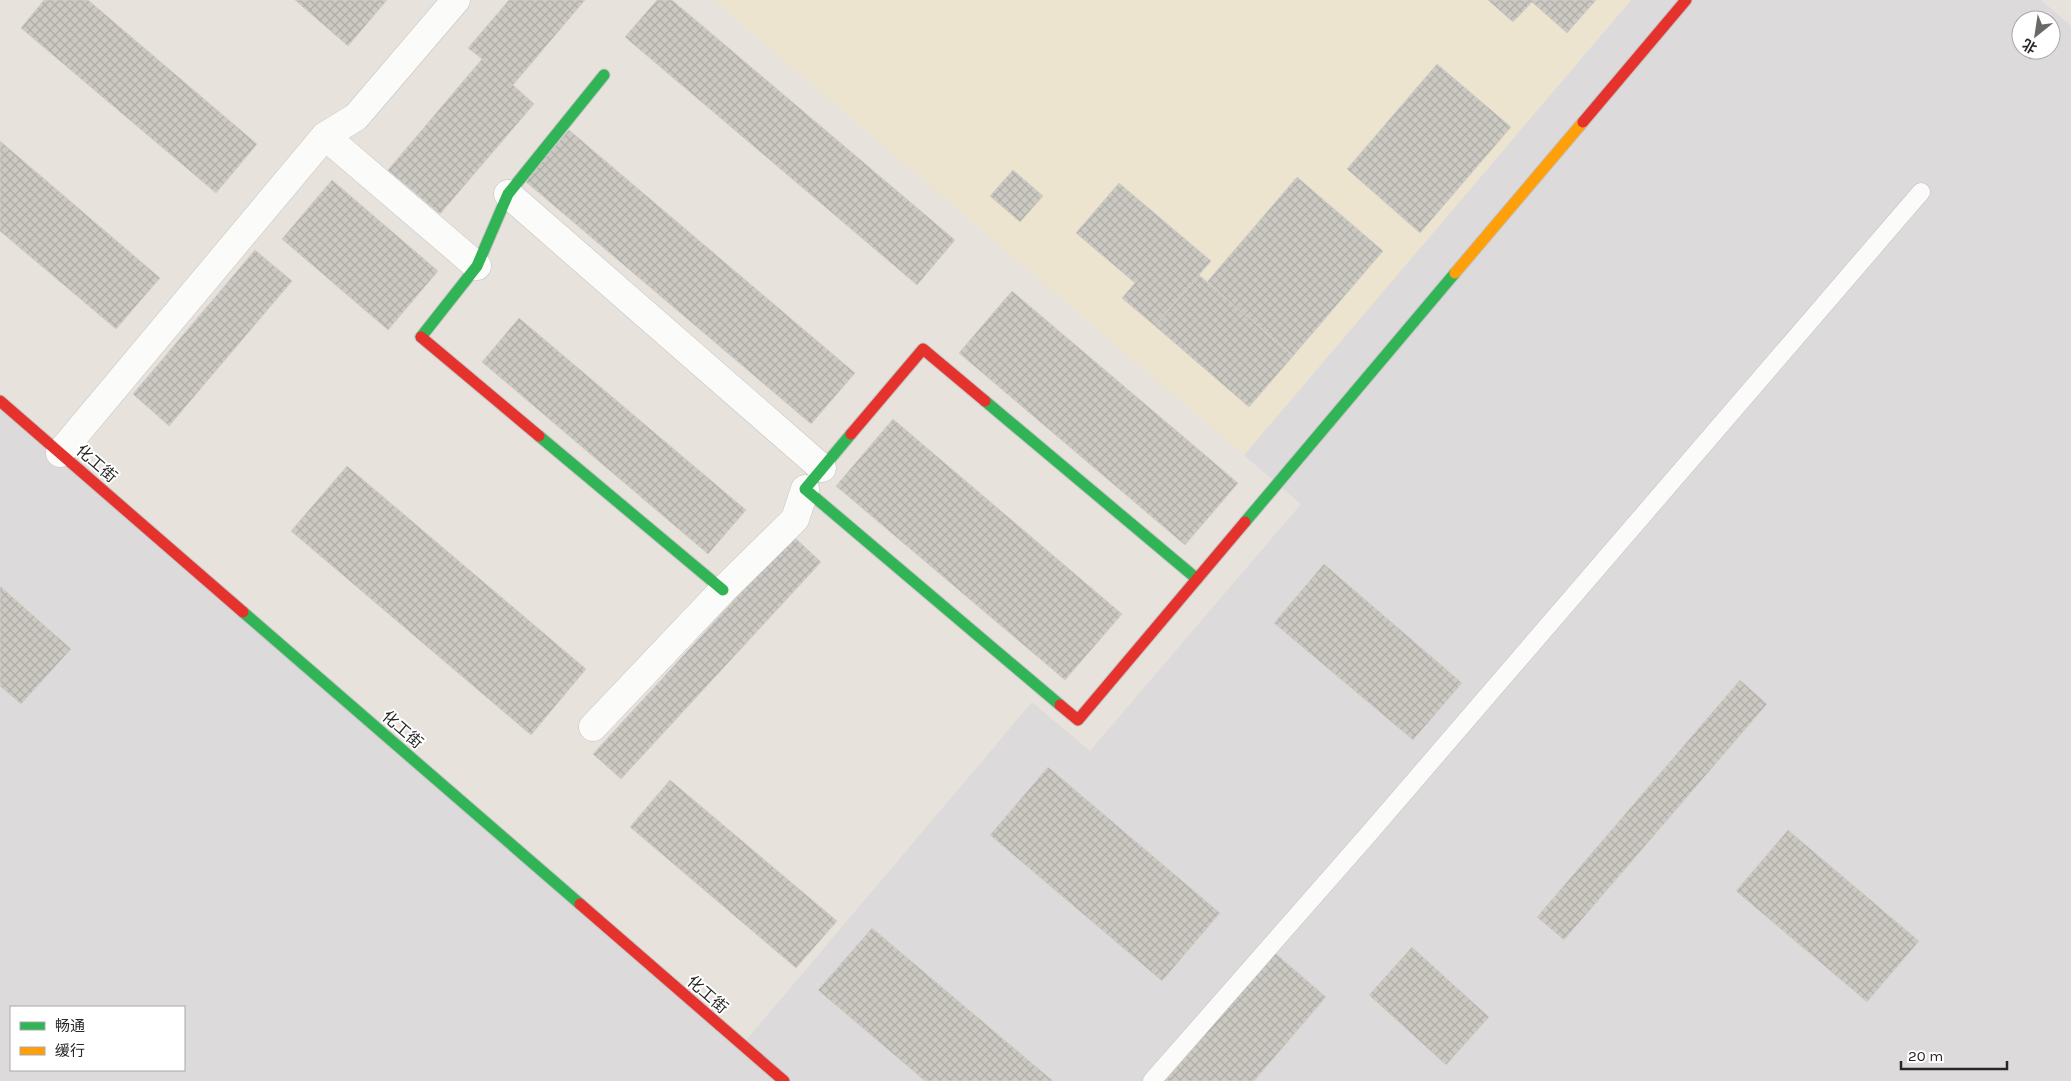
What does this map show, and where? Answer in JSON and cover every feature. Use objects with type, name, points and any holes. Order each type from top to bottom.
[{"type":"street","points":[[60,453],[325,136],[356,117],[456,0]]},
{"type":"street","points":[[805,489],[1078,720],[1686,0]]},
{"type":"street","points":[[604,75],[508,194],[477,266],[420,336],[723,590]]},
{"type":"street","points":[[325,136],[477,266]]},
{"type":"street","points":[[508,194],[822,468]]},
{"type":"street","points":[[593,726],[795,518],[805,489],[923,349],[1197,579]]},
{"type":"street","name":"化工街","points":[[0,401],[784,1081]]},
{"type":"lane","points":[[1152,1081],[1379,822],[1921,192]]},
{"type":"shaded area","points":[[714,0],[1631,0],[1244,455]]},
{"type":"shaded area","points":[[1631,0],[2041,0],[2053,10],[2011,10],[2011,60],[2061,60],[2061,17],[2071,26],[2071,1081],[0,1081],[0,403],[742,1045],[1032,702],[1090,751],[1301,504],[1244,455]]},
{"type":"building","points":[[44,0],[88,0],[257,144],[216,193],[21,28]]},
{"type":"building","points":[[295,0],[387,0],[348,46]]},
{"type":"building","points":[[509,0],[585,0],[513,85],[534,104],[440,214],[388,170],[482,59],[468,48]]},
{"type":"building","points":[[657,0],[672,0],[955,240],[917,285],[625,37]]},
{"type":"building","points":[[1488,0],[1596,0],[1567,33],[1532,2],[1513,22]]},
{"type":"building","points":[[1437,64],[1511,127],[1420,233],[1347,169]]},
{"type":"building","points":[[569,130],[855,373],[811,424],[525,181]]},
{"type":"building","points":[[0,141],[160,278],[116,329],[0,231]]},
{"type":"building","points":[[1013,170],[1043,196],[1020,222],[990,196]]},
{"type":"building","points":[[1297,177],[1383,251],[1293,356],[1207,282]]},
{"type":"building","points":[[332,180],[438,271],[388,330],[282,239]]},
{"type":"building","points":[[1119,183],[1211,261],[1155,326],[1122,298],[1135,283],[1076,233]]},
{"type":"building","points":[[255,250],[292,281],[169,426],[133,394]]},
{"type":"building","points":[[1199,275],[1293,356],[1249,407],[1155,326]]},
{"type":"building","points":[[1012,291],[1238,483],[1185,545],[959,353]]},
{"type":"building","points":[[519,318],[746,510],[708,554],[482,362]]},
{"type":"building","points":[[893,419],[1122,614],[1065,680],[836,486]]},
{"type":"building","points":[[347,466],[586,669],[531,735],[291,531]]},
{"type":"building","points":[[793,536],[821,562],[621,779],[593,754]]},
{"type":"building","points":[[1324,564],[1462,683],[1413,740],[1274,623]]},
{"type":"building","points":[[0,586],[71,649],[21,704],[0,686]]},
{"type":"building","points":[[1740,680],[1767,704],[1564,940],[1537,917]]},
{"type":"building","points":[[1048,767],[1220,913],[1162,981],[990,835]]},
{"type":"building","points":[[670,780],[837,921],[796,968],[630,827]]},
{"type":"building","points":[[1788,830],[1919,941],[1867,1002],[1736,891]]},
{"type":"building","points":[[872,928],[1053,1081],[925,1081],[818,990]]},
{"type":"building","points":[[1412,947],[1489,1017],[1446,1065],[1369,995]]},
{"type":"building","points":[[1275,953],[1326,997],[1254,1081],[1165,1081]]},
{"type":"traffic: fast","points":[[421,337],[477,266],[508,194],[604,75]]},
{"type":"traffic: fast","points":[[1245,522],[1455,273]]},
{"type":"traffic: fast","points":[[985,401],[1197,579]]},
{"type":"traffic: fast","points":[[851,434],[805,489],[1060,705]]},
{"type":"traffic: fast","points":[[539,436],[723,590]]},
{"type":"traffic: fast","points":[[243,612],[580,904]]},
{"type":"traffic: slow","points":[[1455,273],[1583,122]]},
{"type":"traffic: jam","points":[[1583,122],[1686,0]]},
{"type":"traffic: jam","points":[[421,337],[539,436]]},
{"type":"traffic: jam","points":[[851,434],[923,349],[985,401]]},
{"type":"traffic: jam","points":[[0,401],[243,612]]},
{"type":"traffic: jam","points":[[1060,705],[1078,720],[1245,522]]},
{"type":"traffic: jam","points":[[580,904],[784,1081]]}]
